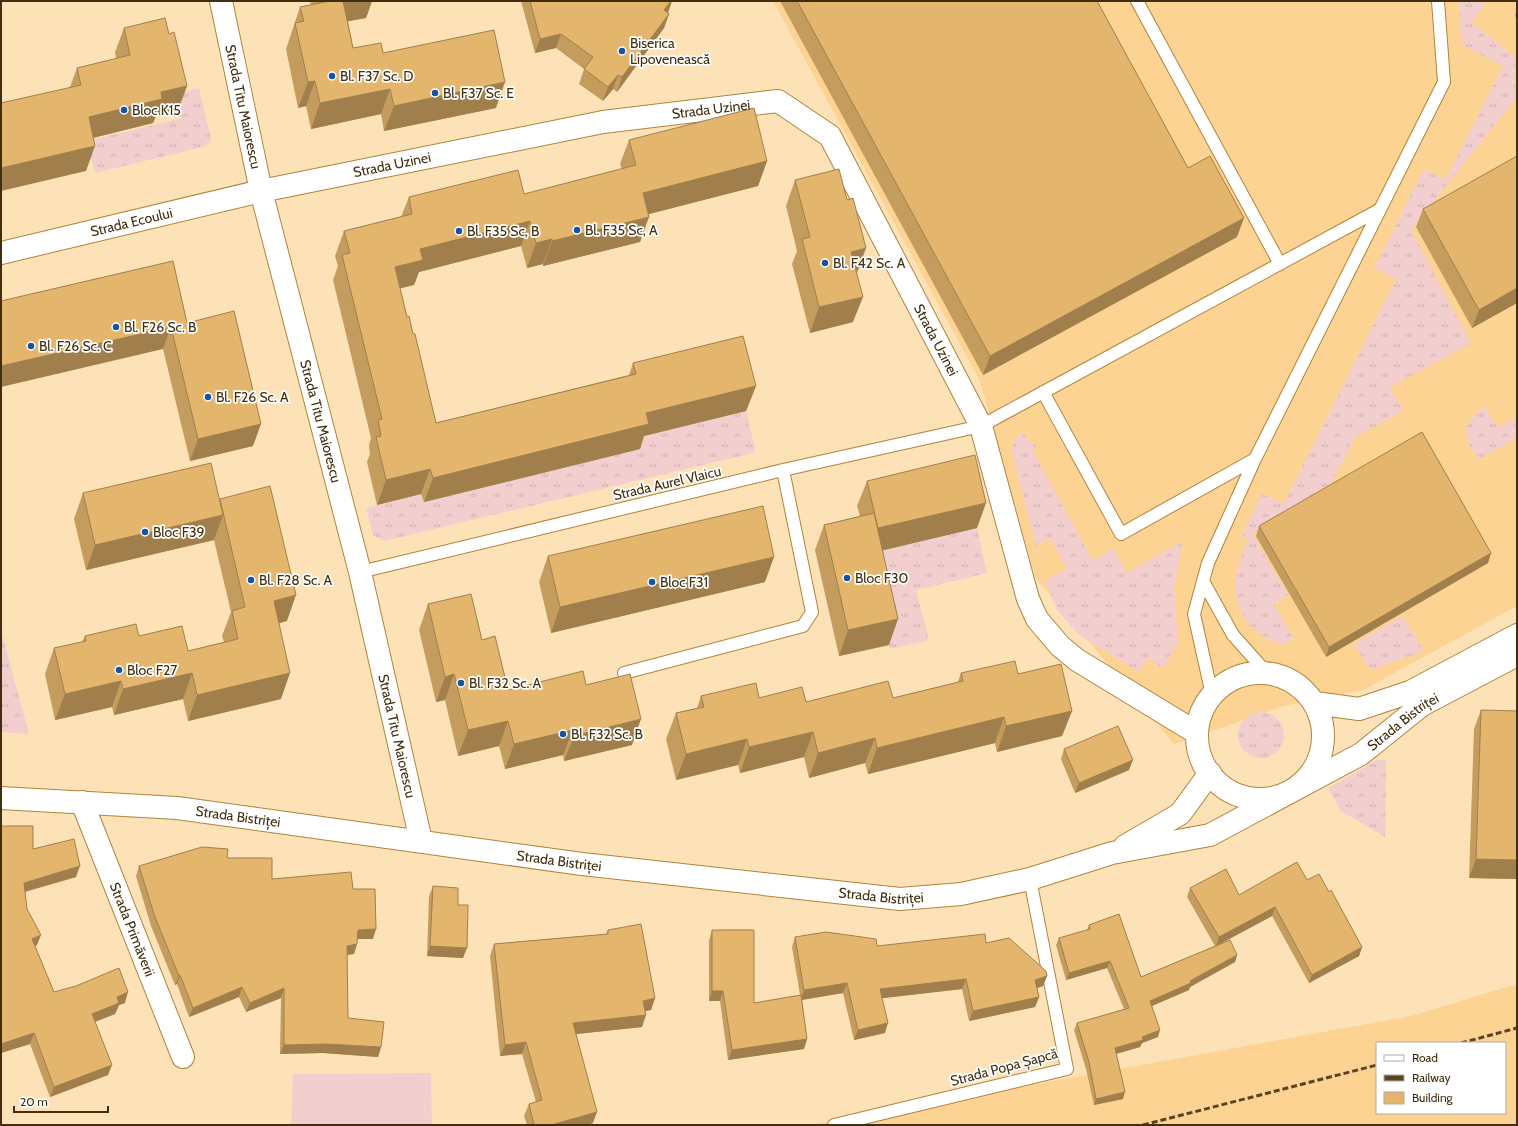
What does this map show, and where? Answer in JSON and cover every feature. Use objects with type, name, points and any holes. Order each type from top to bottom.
[{"type":"street","name":"Strada Titu Maiorescu","points":[[221,1],[261,191],[360,572],[421,841]]},
{"type":"street","name":"Strada Uzinei","points":[[261,191],[603,122],[778,101],[830,136],[981,426],[1028,599],[1037,619],[1060,646],[1077,660],[1197,733]]},
{"type":"street","name":"Strada Ecoului","points":[[1,253],[261,191]]},
{"type":"street","points":[[1315,704],[1359,709],[1367,707],[1410,692],[1517,635]]},
{"type":"street","name":"Strada Bistriței","points":[[1,798],[177,808],[582,864],[900,899],[961,894],[1030,879],[1112,853],[1210,835],[1361,754],[1422,705],[1517,655]]},
{"type":"street","name":"Strada Bistriței","points":[[1266,672],[1286,677],[1302,688],[1315,704],[1323,722],[1323,743],[1317,762],[1306,779],[1290,791],[1278,796],[1253,798],[1228,790],[1218,783],[1210,773],[1200,754],[1197,733],[1199,720],[1204,707],[1212,695],[1227,682],[1233,679],[1245,674],[1266,672]]},
{"type":"street","name":"Strada Bistriței","points":[[1112,853],[1180,814],[1210,773]]},
{"type":"street","name":"Strada Primăverii","points":[[82,802],[183,1058]]},
{"type":"lane","points":[[1137,1],[1280,264]]},
{"type":"lane","points":[[1212,695],[1194,614],[1208,563],[1255,459],[1444,82],[1438,1]]},
{"type":"lane","name":"Strada Aurel Vlaicu","points":[[360,572],[783,470],[981,426],[1380,210]]},
{"type":"lane","points":[[1043,392],[1121,534],[1255,459]]},
{"type":"lane","points":[[624,673],[803,626],[812,612],[783,470]]},
{"type":"lane","points":[[1203,581],[1233,635],[1266,672]]},
{"type":"lane","name":"Strada Popa Șapcă","points":[[834,1125],[1067,1069],[1030,879]]},
{"type":"shaded area","points":[[773,1],[1517,1],[1517,606],[1363,690],[1284,706],[1174,744],[1035,577],[979,379]]},
{"type":"shaded area","points":[[1517,984],[1517,1125],[810,1125],[1411,1016]]},
{"type":"green space","points":[[1458,1],[1487,1],[1471,22],[1517,59],[1517,97],[1411,230],[1471,343],[1390,387],[1403,411],[1355,437],[1331,483],[1252,534],[1288,595],[1274,604],[1294,639],[1283,645],[1266,638],[1255,630],[1244,616],[1237,601],[1235,584],[1236,576],[1249,538],[1242,535],[1262,494],[1284,504],[1396,279],[1376,269],[1375,267],[1423,170],[1446,179],[1503,66],[1462,45]]},
{"type":"green space","points":[[199,88],[211,139],[207,146],[95,173],[87,141],[182,118],[176,94]]},
{"type":"green space","points":[[1485,407],[1497,427],[1517,417],[1517,438],[1479,459],[1468,442],[1467,432],[1473,417]]},
{"type":"green space","points":[[746,411],[755,448],[753,453],[384,541],[373,535],[366,508],[421,494],[424,502],[639,449],[637,438]]},
{"type":"green space","points":[[1023,432],[1028,441],[1033,441],[1036,446],[1033,451],[1092,560],[1114,549],[1126,573],[1183,541],[1174,585],[1178,643],[1163,668],[1147,658],[1139,672],[1078,634],[1057,610],[1045,580],[1067,569],[1050,538],[1036,546],[1012,451],[1015,440]]},
{"type":"green space","points":[[977,528],[987,573],[916,590],[929,640],[890,649],[868,554]]},
{"type":"green space","points":[[1403,616],[1424,651],[1370,670],[1354,644]]},
{"type":"green space","points":[[1,630],[29,734],[1,732]]},
{"type":"green space","points":[[1256,712],[1266,712],[1274,716],[1280,722],[1284,730],[1284,740],[1280,748],[1274,754],[1266,758],[1256,758],[1248,754],[1242,748],[1238,740],[1238,730],[1242,722],[1248,716]]},
{"type":"green space","points":[[1377,760],[1386,760],[1385,837],[1341,811],[1328,788]]},
{"type":"green space","points":[[431,1073],[432,1125],[291,1125],[293,1074]]},
{"type":"building","points":[[330,1],[343,1],[353,48],[381,43],[383,53],[494,30],[505,82],[394,106],[390,89],[320,103],[315,81],[308,82],[295,23],[304,21],[300,7]]},
{"type":"building","points":[[530,1],[671,1],[664,10],[669,14],[622,77],[618,75],[608,87],[584,69],[593,57],[561,34],[540,39]]},
{"type":"building","points":[[797,1],[1097,1],[1188,168],[1210,156],[1244,218],[990,356]]},
{"type":"building","name":"Bloc K15","points":[[165,18],[169,34],[174,32],[187,86],[161,92],[162,99],[89,117],[95,146],[1,168],[1,103],[81,85],[77,68],[130,55],[124,28]]},
{"type":"building","points":[[754,108],[767,161],[643,193],[649,217],[552,241],[552,239],[536,243],[530,221],[420,249],[423,260],[395,267],[407,317],[409,316],[413,334],[415,334],[436,423],[636,374],[633,363],[743,336],[756,386],[646,413],[649,424],[433,478],[430,469],[386,480],[376,437],[381,436],[378,420],[382,419],[342,255],[350,253],[344,231],[412,214],[409,197],[518,170],[524,194],[636,165],[629,140]]},
{"type":"building","points":[[1517,156],[1517,288],[1479,310],[1423,209]]},
{"type":"building","name":"Bl. F42 Sc. A","points":[[839,169],[847,200],[853,198],[866,248],[851,252],[863,297],[819,307],[802,239],[810,237],[795,180]]},
{"type":"building","points":[[173,261],[187,323],[234,311],[261,424],[198,439],[171,327],[1,366],[1,301]]},
{"type":"building","points":[[1422,432],[1491,553],[1329,647],[1259,526]]},
{"type":"building","points":[[975,455],[986,503],[878,528],[867,481]]},
{"type":"building","points":[[211,463],[223,515],[95,545],[83,493]]},
{"type":"building","points":[[270,486],[296,595],[274,601],[290,673],[197,695],[192,673],[123,689],[121,681],[65,694],[54,648],[86,641],[85,636],[136,624],[139,636],[182,626],[188,651],[238,639],[232,611],[245,607],[220,499]]},
{"type":"building","points":[[763,506],[774,557],[560,607],[548,556]]},
{"type":"building","points":[[874,513],[898,619],[848,630],[824,525]]},
{"type":"building","points":[[471,594],[482,640],[495,636],[508,690],[583,671],[586,685],[630,674],[641,719],[574,736],[573,730],[514,744],[508,721],[468,730],[454,674],[445,677],[428,604]]},
{"type":"building","points":[[1015,661],[1018,674],[1061,664],[1072,711],[1006,726],[1004,717],[877,748],[875,738],[818,753],[813,732],[749,747],[747,739],[686,754],[676,713],[704,707],[701,696],[756,683],[759,698],[802,687],[806,702],[888,681],[893,698],[963,681],[961,673]]},
{"type":"building","points":[[1481,710],[1517,711],[1517,860],[1476,859]]},
{"type":"building","points":[[1118,726],[1133,760],[1079,783],[1064,749]]},
{"type":"building","points":[[1,826],[33,826],[33,849],[74,839],[80,866],[24,883],[27,909],[41,935],[32,939],[54,992],[76,986],[119,968],[128,992],[117,997],[119,1003],[92,1014],[112,1065],[54,1087],[34,1033],[1,1044]]},
{"type":"building","points":[[202,847],[228,849],[227,858],[272,858],[272,879],[351,872],[353,889],[375,889],[376,929],[358,930],[357,944],[347,946],[348,1018],[384,1022],[381,1047],[326,1044],[284,1045],[284,988],[250,1003],[242,987],[193,1008],[155,917],[139,866]]},
{"type":"building","points":[[1297,862],[1307,880],[1319,874],[1329,892],[1331,890],[1362,947],[1312,975],[1275,907],[1219,937],[1190,888],[1226,869],[1239,895]]},
{"type":"building","points":[[433,886],[458,888],[458,905],[468,905],[467,948],[430,946]]},
{"type":"building","points":[[1119,914],[1141,977],[1230,940],[1237,955],[1190,981],[1191,983],[1150,1001],[1160,1030],[1142,1037],[1143,1040],[1115,1048],[1125,1092],[1096,1099],[1089,1062],[1077,1023],[1129,1008],[1110,961],[1069,973],[1059,938],[1090,929],[1089,925]]},
{"type":"building","points":[[641,924],[655,998],[643,1001],[646,1015],[573,1023],[597,1112],[551,1125],[534,1125],[529,1104],[542,1100],[526,1042],[505,1045],[494,944],[608,934],[608,930]]},
{"type":"building","points":[[712,930],[754,930],[754,1003],[801,995],[807,1039],[732,1050],[723,991],[712,991]]},
{"type":"building","points":[[826,932],[876,939],[877,946],[985,934],[986,943],[1009,938],[1046,971],[1047,976],[1035,980],[1039,997],[973,1011],[966,979],[880,989],[888,1023],[858,1030],[847,983],[804,990],[795,937]]},
{"type":"railway","points":[[1465,1042],[1517,1028]]},
{"type":"railway","points":[[1143,1125],[1376,1065]]},
{"type":"place","name":"Biserica Lipovenească","points":[[622,51]]},
{"type":"place","name":"Bl. F37 Sc. D","points":[[332,76]]},
{"type":"place","name":"Bl. F37 Sc. E","points":[[435,93]]},
{"type":"place","name":"Bloc K15","points":[[124,110]]},
{"type":"place","name":"Bl. F35 Sc, A","points":[[577,230]]},
{"type":"place","name":"Bl. F35 Sc, B","points":[[459,231]]},
{"type":"place","name":"Bl. F42 Sc. A","points":[[825,263]]},
{"type":"place","name":"Bl. F26 Sc. B","points":[[116,327]]},
{"type":"place","name":"Bl. F26 Sc. C","points":[[31,346]]},
{"type":"place","name":"Bl. F26 Sc. A","points":[[208,397]]},
{"type":"place","name":"Bloc F39","points":[[145,532]]},
{"type":"place","name":"Bloc F30","points":[[847,578]]},
{"type":"place","name":"Bl. F28 Sc. A","points":[[251,580]]},
{"type":"place","name":"Bloc F31","points":[[652,582]]},
{"type":"place","name":"Bloc F27","points":[[119,670]]},
{"type":"place","name":"Bl. F32 Sc. A","points":[[461,683]]},
{"type":"place","name":"Bl. F32 Sc. B","points":[[563,734]]}]
